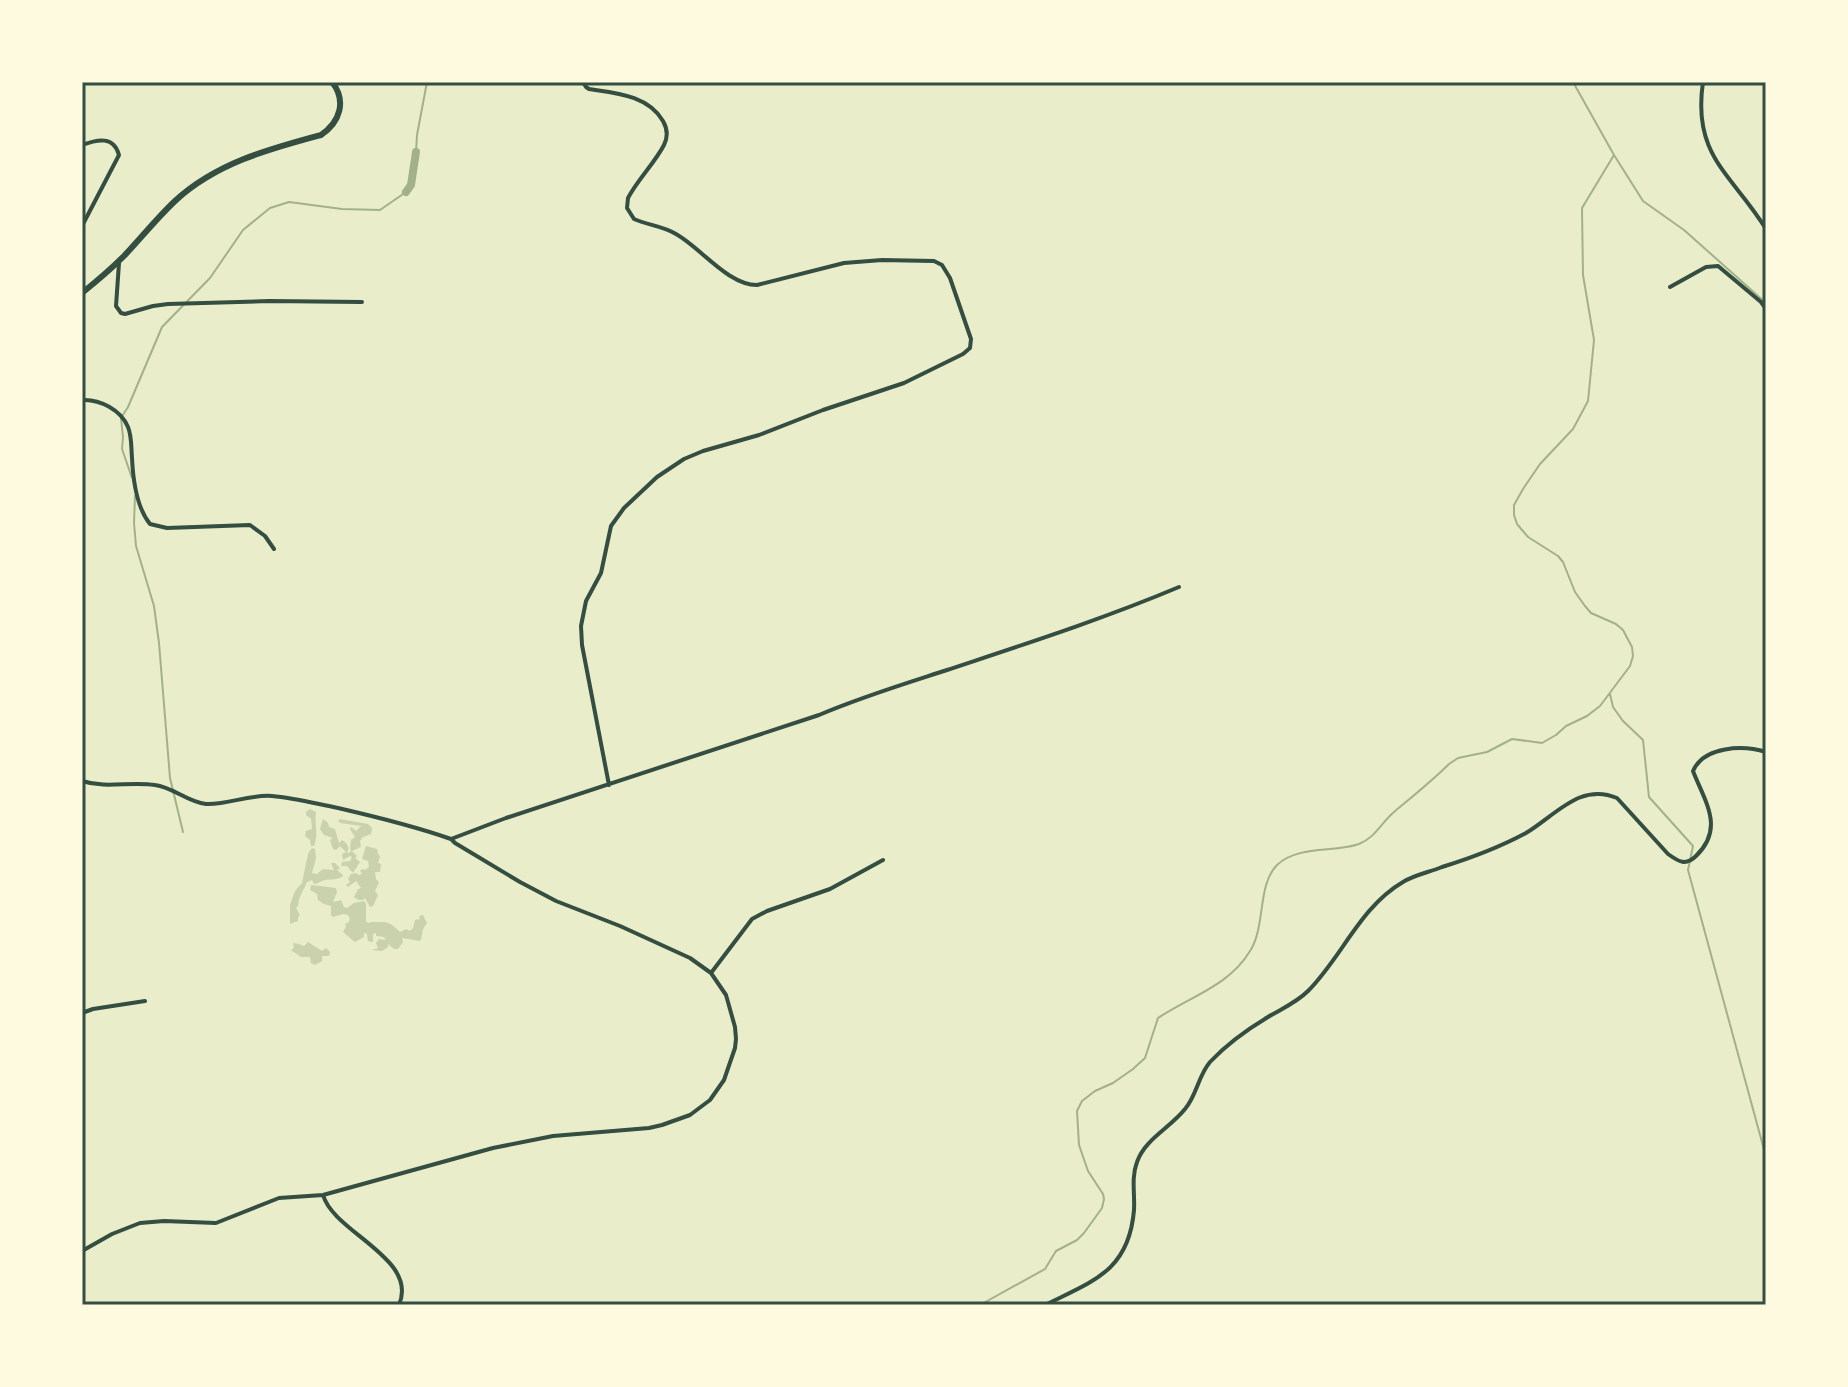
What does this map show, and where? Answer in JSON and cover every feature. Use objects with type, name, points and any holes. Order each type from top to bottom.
[{"type":"main road","points":[[82,293],[119,261],[175,201],[204,179],[249,156],[326,131],[337,119],[340,109],[340,97],[332,82]]},
{"type":"street","points":[[583,82],[589,89],[621,94],[647,105],[666,127],[662,147],[628,198],[627,208],[634,219],[675,233],[748,285],[853,262],[934,261],[942,265],[950,278],[971,339],[967,352],[916,378],[684,459],[657,477],[624,508],[611,526],[601,573],[586,601],[581,626],[609,785]]},
{"type":"street","points":[[1703,82],[1702,116],[1710,150],[1717,165],[1766,229]]},
{"type":"street","points":[[82,145],[99,140],[109,141],[116,146],[119,155],[82,226]]},
{"type":"street","points":[[119,261],[116,306],[125,314],[168,304],[362,302]]},
{"type":"street","points":[[1670,287],[1706,267],[1718,266],[1766,309]]},
{"type":"street","points":[[82,400],[105,404],[124,420],[131,438],[133,473],[141,509],[150,524],[167,528],[250,525],[265,536],[274,549]]},
{"type":"street","points":[[451,839],[819,715],[856,699],[1147,601],[1179,587]]},
{"type":"street","points":[[1045,1305],[1095,1280],[1117,1260],[1130,1230],[1137,1161],[1147,1144],[1194,1098],[1204,1070],[1211,1061],[1246,1031],[1305,994],[1368,912],[1404,881],[1470,858],[1527,832],[1565,804],[1596,793],[1617,798],[1668,854],[1677,861],[1690,862],[1711,833],[1704,795],[1693,771],[1695,766],[1703,758],[1719,752],[1749,747],[1766,752]]},
{"type":"street","points":[[82,781],[106,786],[161,786],[201,803],[272,796],[411,825],[451,839],[556,901],[690,958],[711,973],[726,995],[735,1027],[735,1048],[724,1080],[710,1100],[690,1115],[649,1128],[553,1136],[508,1144],[323,1195],[279,1198],[216,1223],[140,1223],[82,1251]]},
{"type":"street","points":[[711,973],[752,919],[830,889],[883,860]]},
{"type":"street","points":[[82,1013],[145,1001]]},
{"type":"street","points":[[323,1195],[330,1210],[392,1266],[402,1286],[399,1305]]},
{"type":"green space","points":[[310,809],[316,812],[314,846],[305,836],[306,831],[312,829],[311,819],[306,815]]},
{"type":"green space","points":[[323,819],[335,829],[339,843],[342,840],[346,844],[349,853],[351,840],[355,837],[350,829],[356,831],[361,826],[338,821],[368,824],[372,828],[371,834],[360,841],[361,847],[352,851],[360,862],[353,873],[347,866],[341,866],[342,862],[350,861],[352,857],[343,860],[342,854],[346,852],[340,846],[333,849],[330,840],[333,838],[324,835],[320,829]]},
{"type":"green space","points":[[366,846],[377,849],[380,856],[378,863],[381,864],[380,872],[375,872],[379,882],[375,891],[378,895],[370,907],[365,898],[358,900],[354,897],[361,888],[356,881],[348,887],[346,885],[350,882],[351,874],[362,874],[362,869],[369,867],[368,861],[362,859]]},
{"type":"green space","points":[[312,848],[315,849],[316,858],[312,873],[317,874],[323,869],[334,870],[331,863],[335,863],[343,875],[315,884],[312,880],[307,882],[296,908],[300,915],[298,921],[290,924],[290,905],[302,883]]},
{"type":"green space","points":[[311,885],[336,888],[333,902],[341,900],[347,908],[364,901],[366,922],[387,922],[400,932],[410,931],[415,920],[423,915],[427,923],[421,940],[402,938],[398,949],[388,944],[382,951],[372,950],[378,948],[376,943],[379,939],[386,940],[376,936],[376,933],[373,934],[373,942],[368,941],[364,933],[364,937],[355,942],[343,932],[345,923],[350,919],[348,915],[333,917],[331,906],[318,900],[317,894],[310,890]]},
{"type":"green space","points":[[308,942],[322,951],[326,948],[329,956],[322,956],[322,961],[315,965],[310,957],[301,957],[291,950],[293,943],[304,946]]},
{"type":"waterway","points":[[416,152],[427,82]]},
{"type":"waterway","points":[[1573,82],[1643,201],[1684,230],[1766,303]]},
{"type":"waterway","points":[[406,192],[411,185],[416,152]]},
{"type":"waterway","points":[[980,1305],[1045,1269],[1056,1251],[1077,1240],[1102,1208],[1103,1194],[1088,1171],[1079,1145],[1077,1111],[1082,1101],[1113,1083],[1145,1058],[1158,1018],[1220,982],[1241,963],[1255,941],[1267,883],[1277,865],[1295,855],[1349,847],[1365,841],[1458,758],[1487,752],[1512,739],[1542,743],[1600,706],[1630,666],[1632,647],[1623,630],[1591,613],[1575,592],[1563,562],[1528,537],[1514,515],[1514,505],[1523,489],[1540,464],[1573,429],[1588,401],[1594,340],[1583,275],[1582,208],[1614,155]]},
{"type":"waterway","points":[[132,478],[122,449],[121,418],[162,327],[210,278],[243,230],[270,208],[289,202],[380,210],[406,192]]},
{"type":"waterway","points":[[135,496],[136,546],[154,606],[170,778],[183,832]]},
{"type":"waterway","points":[[1610,694],[1613,707],[1623,721],[1643,740],[1649,797],[1693,846],[1688,870],[1766,1157]]}]
